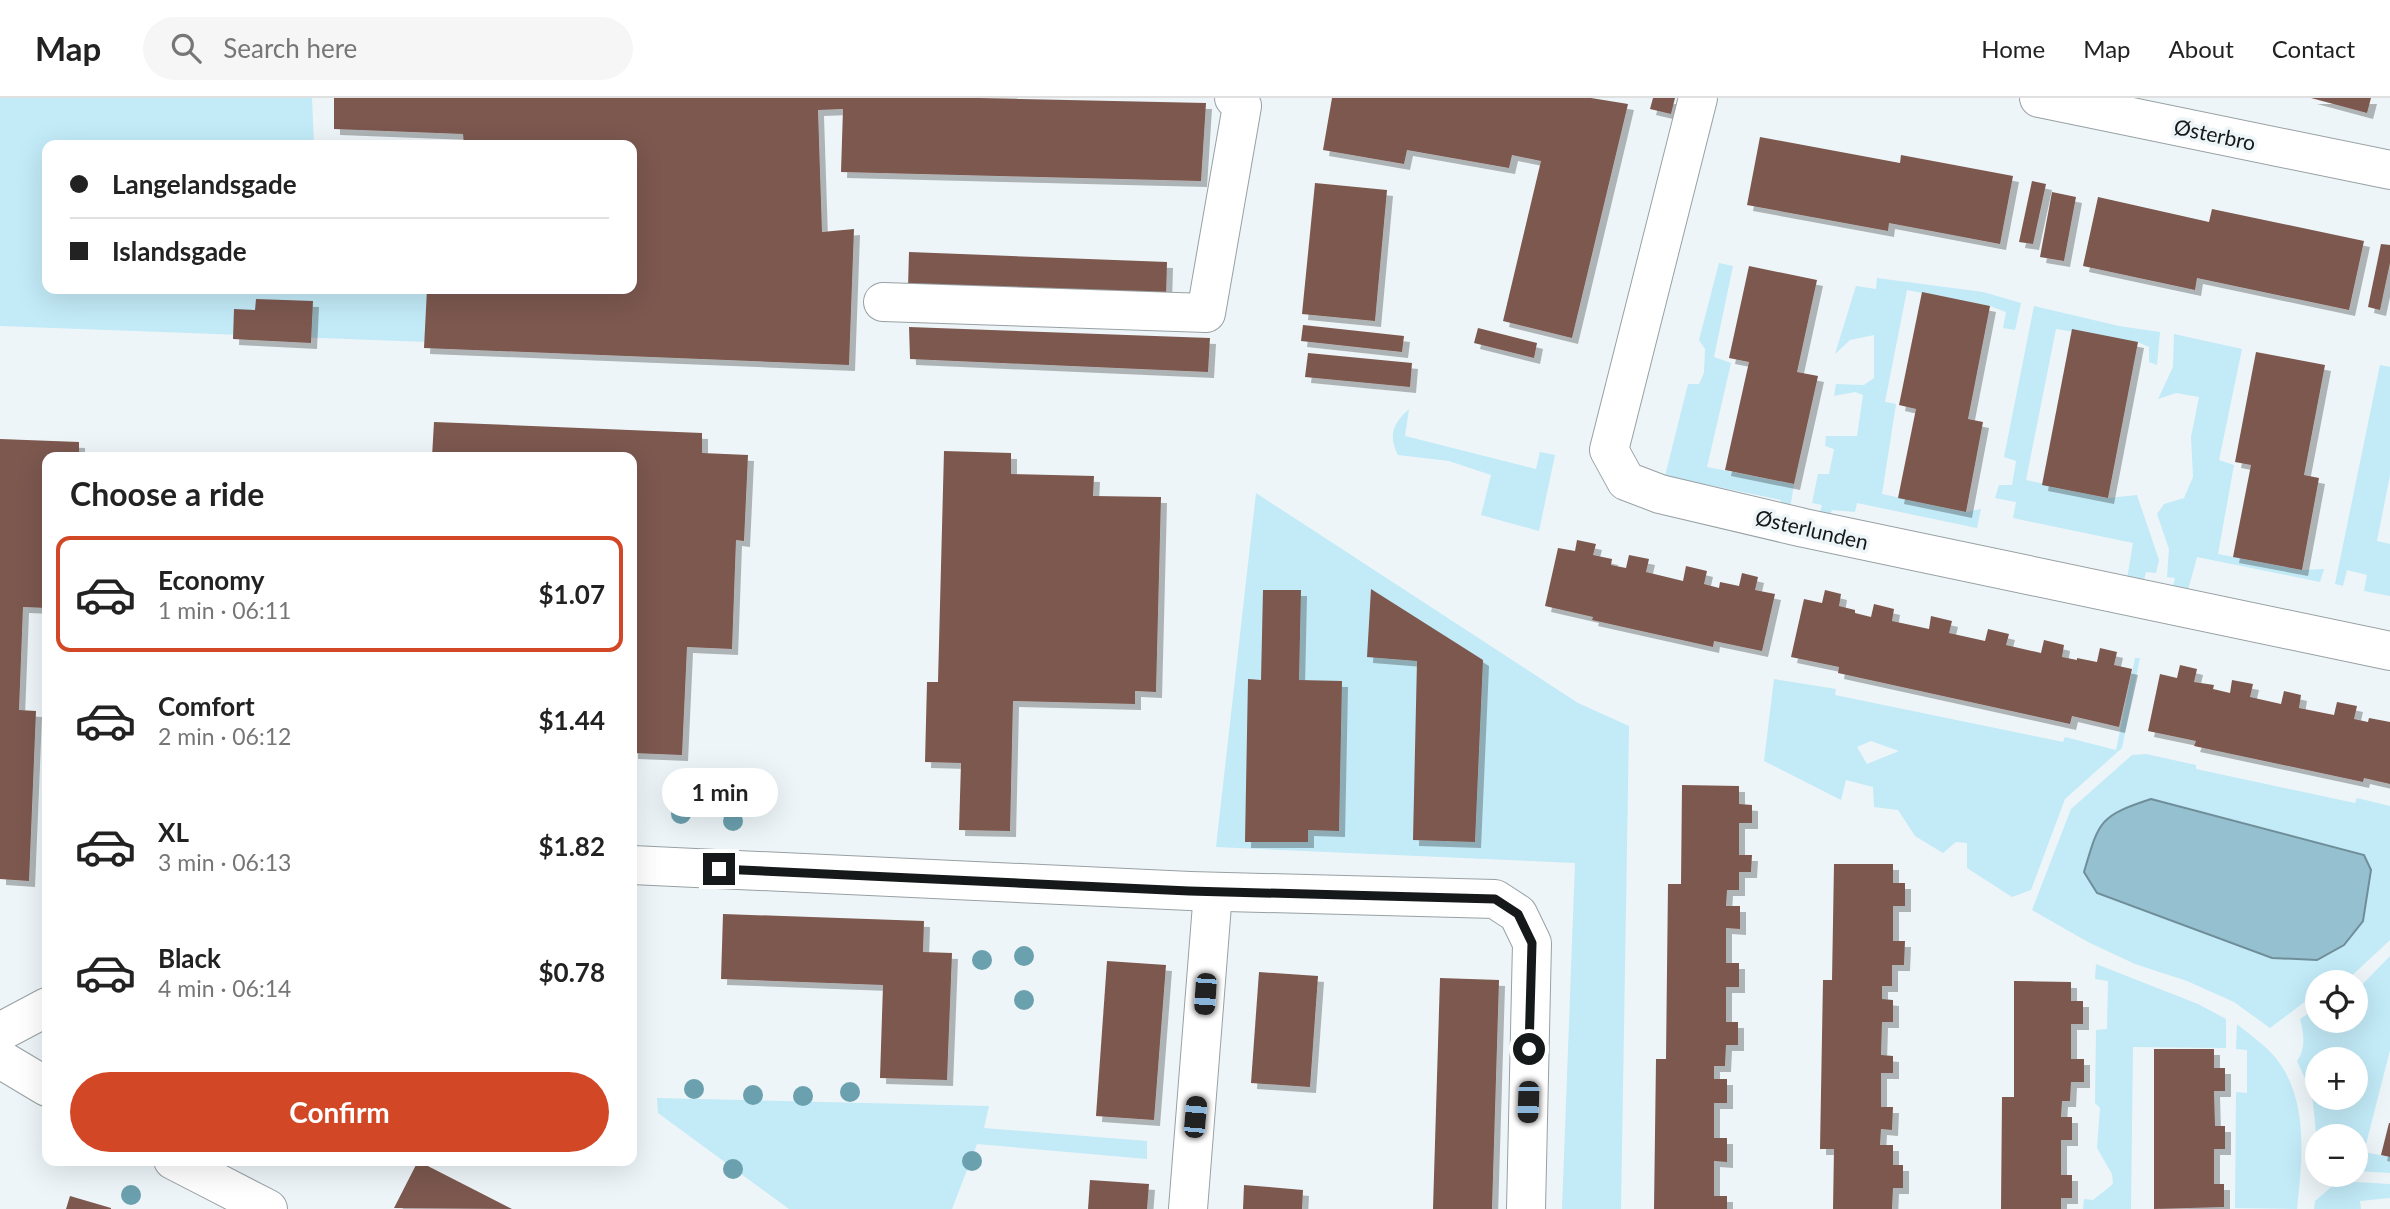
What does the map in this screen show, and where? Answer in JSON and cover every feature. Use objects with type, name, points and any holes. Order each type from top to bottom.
[{"type":"street","points":[[883,302],[1206,313],[1242,106],[1234,98]]},
{"type":"street","name":"Østerlunden","points":[[1698,98],[1609,450],[1626,481],[1660,494],[1798,527],[2390,650]]},
{"type":"street","name":"Østerbro","points":[[2039,98],[2390,170]]},
{"type":"street","points":[[637,865],[1213,892],[1495,899],[1518,914],[1532,943],[1525,1209]]},
{"type":"street","points":[[1188,1209],[1213,892]]},
{"type":"street","points":[[0,1032],[42,1010]]},
{"type":"street","points":[[0,1059],[42,1084]]},
{"type":"street","points":[[185,1166],[268,1209]]},
{"type":"shaded area","points":[[0,98],[312,98],[314,140],[42,140],[42,294],[430,294],[428,342],[0,326]]},
{"type":"shaded area","points":[[1719,263],[1733,266],[1714,357],[1731,363],[1707,467],[1794,484],[1790,509],[1781,507],[1781,500],[1665,476],[1688,384],[1699,384],[1704,373],[1705,349],[1699,340]]},
{"type":"shaded area","points":[[1877,278],[1983,292],[2021,303],[2015,330],[2003,328],[2006,312],[1990,306],[1907,290],[1885,402],[1896,404],[1882,494],[1966,512],[1981,509],[1977,528],[1857,503],[1855,512],[1832,510],[1829,518],[1819,516],[1822,505],[1812,503],[1818,474],[1829,474],[1834,449],[1825,446],[1826,436],[1857,436],[1863,395],[1855,392],[1834,396],[1836,384],[1864,385],[1874,378],[1874,335],[1850,340],[1835,354],[1856,286],[1876,289]]},
{"type":"shaded area","points":[[2034,306],[2119,326],[2160,332],[2157,365],[2149,362],[2149,347],[2138,342],[2056,329],[2026,480],[2108,498],[2137,495],[2159,560],[2156,573],[2146,572],[2143,584],[2127,579],[2133,543],[2013,518],[2016,502],[1995,498],[1999,485],[2012,485],[2016,461],[2004,457]]},
{"type":"shaded area","points":[[2174,334],[2242,349],[2219,460],[2234,465],[2218,554],[2302,570],[2324,569],[2320,582],[2197,557],[2188,590],[2172,590],[2175,578],[2167,577],[2169,549],[2157,514],[2164,504],[2184,498],[2193,477],[2191,437],[2199,397],[2176,393],[2158,399],[2173,367]]},
{"type":"shaded area","points":[[2380,365],[2390,367],[2390,475],[2377,541],[2390,544],[2390,596],[2364,591],[2367,575],[2347,570],[2343,586],[2335,584]]},
{"type":"shaded area","points":[[1409,409],[1405,436],[1536,469],[1540,452],[1555,455],[1539,531],[1481,515],[1491,475],[1449,461],[1398,455],[1393,442],[1394,430],[1399,419]]},
{"type":"shaded area","points":[[1256,493],[1578,703],[1629,726],[1621,1209],[1562,1209],[1575,863],[1216,847]]},
{"type":"shaded area","points":[[2135,658],[2140,658],[2122,748],[2065,799],[2031,890],[2012,897],[1967,868],[1967,843],[1956,842],[1943,853],[1915,836],[1898,810],[1874,807],[1873,787],[1846,780],[1841,800],[1764,761],[1774,679],[1836,689],[1835,695],[2063,742],[2065,737],[2116,750]],"holes":[[[1871,741],[1899,751],[1867,764],[1857,747]]]},
{"type":"shaded area","points":[[2146,754],[2196,765],[2196,769],[2355,803],[2357,798],[2390,806],[2390,940],[2358,970],[2305,970],[2305,1002],[2270,1028],[2234,1002],[2187,981],[2135,964],[2088,942],[2032,910],[2071,809],[2132,755]]},
{"type":"shaded area","points":[[2151,799],[2364,855],[2371,870],[2363,921],[2344,945],[2317,960],[2272,958],[2097,893],[2084,872],[2098,831],[2111,816]]},
{"type":"shaded area","points":[[2390,956],[2390,1050],[2368,1136],[2368,1124],[2315,1124],[2314,1110],[2368,1110],[2368,1047],[2305,1047],[2305,1079],[2297,1061],[2302,1052],[2303,1041],[2300,1019],[2305,1016],[2305,1033],[2368,1033],[2368,979]]},
{"type":"shaded area","points":[[2096,964],[2198,1004],[2226,1019],[2226,1048],[2133,1047],[2131,1209],[2083,1209],[2084,1199],[2093,1200],[2113,1184],[2112,1174],[2097,1148],[2100,1108],[2095,1103],[2096,1030],[2107,1029],[2108,981],[2095,979]]},
{"type":"shaded area","points":[[2237,1024],[2274,1056],[2288,1077],[2295,1095],[2301,1133],[2297,1209],[2235,1208],[2236,1092],[2247,1093],[2247,1050],[2236,1049]]},
{"type":"shaded area","points":[[657,1098],[989,1106],[984,1128],[1147,1141],[1147,1159],[977,1144],[952,1209],[789,1209],[658,1113]]},
{"type":"shaded area","points":[[2368,1153],[2390,1157],[2390,1173],[2368,1172]]},
{"type":"shaded area","points":[[2368,1183],[2390,1184],[2390,1198],[2360,1201],[2361,1209],[2314,1209],[2315,1201],[2331,1187],[2368,1187]]},
{"type":"building","points":[[334,98],[979,98],[1206,103],[1201,181],[841,172],[843,109],[818,110],[822,232],[854,229],[849,365],[424,348],[427,294],[637,294],[637,140],[464,140],[463,134],[334,129]]},
{"type":"building","points":[[1332,98],[1591,98],[1628,104],[1572,338],[1503,321],[1541,161],[1512,155],[1509,168],[1407,150],[1404,164],[1323,150]]},
{"type":"building","points":[[1653,98],[1675,98],[1671,114],[1650,109]]},
{"type":"building","points":[[2311,98],[2371,98],[2367,113]]},
{"type":"building","points":[[1760,137],[1900,163],[1901,155],[2013,176],[2000,244],[1889,223],[1888,231],[1747,205]]},
{"type":"building","points":[[2032,181],[2046,184],[2033,244],[2019,242]]},
{"type":"building","points":[[1315,183],[1387,190],[1375,321],[1302,314]]},
{"type":"building","points":[[2052,192],[2076,197],[2064,261],[2040,257]]},
{"type":"building","points":[[2098,197],[2209,222],[2212,209],[2364,241],[2349,310],[2197,278],[2195,290],[2083,266]]},
{"type":"building","points":[[2381,244],[2390,245],[2390,263],[2380,310],[2368,307]]},
{"type":"building","points":[[909,252],[1167,262],[1166,297],[908,288]]},
{"type":"building","points":[[1749,266],[1817,280],[1797,372],[1818,376],[1794,484],[1725,470],[1749,362],[1729,358]]},
{"type":"building","points":[[1922,292],[1990,306],[1968,419],[1983,422],[1966,512],[1898,498],[1916,409],[1899,405]]},
{"type":"building","points":[[256,299],[313,301],[311,343],[233,339],[234,309],[255,310]]},
{"type":"building","points":[[1303,325],[1404,336],[1402,352],[1301,341]]},
{"type":"building","points":[[909,327],[1210,338],[1208,372],[910,359]]},
{"type":"building","points":[[1478,328],[1537,343],[1534,358],[1474,343]]},
{"type":"building","points":[[2072,329],[2138,342],[2108,498],[2042,485]]},
{"type":"building","points":[[2256,352],[2325,365],[2304,475],[2319,478],[2302,570],[2233,557],[2251,465],[2235,462]]},
{"type":"building","points":[[1308,353],[1412,363],[1410,387],[1305,377]]},
{"type":"building","points":[[434,422],[702,433],[702,453],[748,455],[744,541],[736,540],[732,649],[687,647],[682,755],[637,753],[637,452],[432,452]]},
{"type":"building","points":[[0,439],[79,442],[79,452],[42,452],[42,608],[23,607],[19,710],[36,711],[29,881],[0,879]]},
{"type":"building","points":[[944,451],[1011,453],[1011,474],[1094,476],[1093,496],[1161,497],[1156,692],[1135,691],[1135,704],[1013,701],[1010,831],[959,830],[961,763],[925,762],[927,682],[938,682]]},
{"type":"building","points":[[1577,540],[1596,544],[1593,555],[1612,559],[1611,565],[1626,568],[1629,555],[1649,559],[1646,572],[1683,581],[1686,566],[1707,571],[1704,584],[1719,588],[1720,582],[1739,586],[1742,573],[1758,577],[1755,590],[1775,594],[1762,651],[1714,641],[1713,647],[1592,620],[1593,617],[1545,606],[1558,548],[1575,551]]},
{"type":"building","points":[[1371,589],[1483,660],[1475,842],[1413,840],[1417,661],[1367,657]]},
{"type":"building","points":[[1263,590],[1301,590],[1299,680],[1342,681],[1339,831],[1308,830],[1308,842],[1245,842],[1248,679],[1261,680]]},
{"type":"building","points":[[1825,590],[1841,594],[1839,606],[1871,617],[1874,604],[1894,609],[1892,621],[1929,629],[1931,616],[1952,621],[1949,633],[1985,641],[1988,629],[2009,634],[2006,645],[2041,653],[2044,640],[2064,645],[2062,657],[2077,660],[2097,662],[2100,648],[2117,652],[2114,665],[2132,669],[2119,727],[2072,716],[2070,724],[1838,673],[1839,667],[1791,657],[1804,599],[1822,603]]},
{"type":"building","points":[[2180,665],[2197,669],[2194,682],[2214,685],[2213,689],[2230,693],[2232,680],[2253,684],[2250,697],[2281,704],[2284,691],[2301,695],[2299,708],[2334,715],[2337,702],[2357,706],[2354,719],[2368,722],[2369,718],[2390,722],[2390,784],[2364,778],[2363,782],[2194,746],[2196,741],[2148,731],[2160,674],[2177,678]]},
{"type":"building","points":[[1682,785],[1739,786],[1739,804],[1752,805],[1752,823],[1739,823],[1739,855],[1752,855],[1751,872],[1739,872],[1739,890],[1727,890],[1726,906],[1740,906],[1740,929],[1726,928],[1726,963],[1739,963],[1739,987],[1726,987],[1726,1022],[1738,1022],[1738,1045],[1726,1045],[1725,1066],[1714,1066],[1714,1079],[1727,1079],[1727,1103],[1714,1103],[1714,1138],[1727,1138],[1727,1162],[1714,1161],[1714,1196],[1727,1196],[1727,1209],[1654,1209],[1656,1059],[1666,1059],[1668,884],[1681,884]]},
{"type":"building","points":[[1834,864],[1893,864],[1893,883],[1905,883],[1905,906],[1893,906],[1893,941],[1905,941],[1904,965],[1892,965],[1892,986],[1882,986],[1882,999],[1893,1000],[1893,1022],[1882,1022],[1881,1055],[1893,1056],[1893,1073],[1881,1073],[1881,1107],[1893,1107],[1892,1130],[1881,1129],[1880,1145],[1893,1145],[1893,1165],[1903,1165],[1903,1188],[1893,1188],[1892,1209],[1833,1209],[1834,1149],[1820,1149],[1823,980],[1832,980]]},
{"type":"building","points":[[723,914],[924,921],[923,952],[952,953],[947,1080],[880,1078],[883,985],[721,979]]},
{"type":"building","points":[[1107,961],[1166,965],[1154,1120],[1096,1116]]},
{"type":"building","points":[[1259,972],[1318,976],[1310,1087],[1251,1083]]},
{"type":"building","points":[[1440,978],[1499,980],[1492,1209],[1433,1209]]},
{"type":"building","points":[[2014,981],[2071,982],[2071,1001],[2083,1001],[2083,1024],[2071,1024],[2071,1059],[2084,1059],[2084,1082],[2071,1082],[2070,1101],[2062,1101],[2061,1117],[2072,1117],[2072,1140],[2061,1140],[2061,1175],[2072,1175],[2072,1198],[2061,1198],[2061,1209],[2001,1209],[2002,1097],[2014,1097]]},
{"type":"building","points":[[2154,1049],[2214,1049],[2214,1068],[2225,1068],[2225,1091],[2214,1091],[2215,1126],[2225,1126],[2225,1149],[2214,1149],[2214,1184],[2224,1184],[2224,1207],[2154,1209]]},
{"type":"building","points":[[2390,1123],[2390,1157],[2381,1155]]},
{"type":"building","points":[[415,1166],[428,1166],[512,1209],[394,1208]]},
{"type":"building","points":[[1090,1180],[1149,1184],[1147,1209],[1088,1209]]},
{"type":"building","points":[[1244,1185],[1303,1190],[1302,1209],[1243,1209]]},
{"type":"building","points":[[70,1196],[111,1208],[111,1209],[66,1209]]},
{"type":"route","points":[[719,869],[1189,891],[1495,899],[1518,914],[1532,943],[1529,1049]]}]
